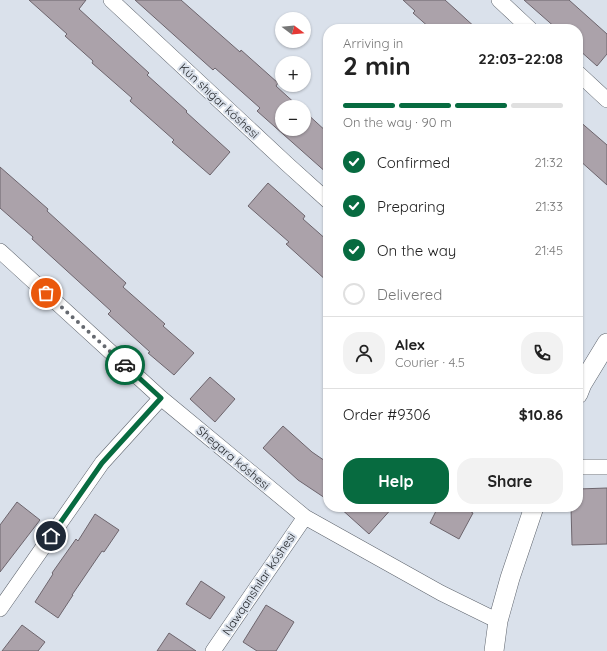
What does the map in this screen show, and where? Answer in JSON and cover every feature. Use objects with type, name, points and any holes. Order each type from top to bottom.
[{"type":"street","name":"Kún shıǵar kóshesi","points":[[111,0],[323,196]]},
{"type":"street","points":[[499,0],[525,24]]},
{"type":"street","points":[[583,78],[607,100]]},
{"type":"street","name":"Shegara kóshesi","points":[[0,251],[161,398],[305,517],[441,593],[498,621]]},
{"type":"street","points":[[583,382],[607,343]]},
{"type":"street","points":[[0,609],[102,463],[161,398]]},
{"type":"street","points":[[583,467],[607,467]]},
{"type":"street","points":[[494,651],[498,621],[510,578],[532,512]]},
{"type":"street","name":"Nawqanshılar kóshesi","points":[[213,651],[305,517]]},
{"type":"building","points":[[29,0],[86,0],[79,9],[149,73],[147,75],[230,152],[210,175],[172,142],[174,140],[130,101],[132,98],[92,63],[93,61],[65,36],[67,34]]},
{"type":"building","points":[[135,0],[181,0],[240,52],[241,50],[275,80],[275,92],[283,92],[291,100],[275,100],[275,127],[257,111],[260,108],[215,68],[213,70]]},
{"type":"building","points":[[403,0],[445,0],[471,24],[425,24],[413,13],[415,11]]},
{"type":"building","points":[[524,0],[569,0],[607,34],[607,54],[597,66],[583,53],[583,24],[551,24]]},
{"type":"building","points":[[311,117],[323,128],[323,170],[285,136],[311,136]]},
{"type":"building","points":[[583,124],[607,145],[607,185],[583,163]]},
{"type":"building","points":[[0,167],[48,209],[47,211],[126,283],[123,287],[165,324],[163,326],[194,353],[174,375],[148,353],[150,352],[108,314],[111,311],[0,208]]},
{"type":"building","points":[[268,183],[305,216],[303,219],[323,237],[323,277],[286,244],[289,242],[248,206]]},
{"type":"building","points":[[210,377],[235,399],[215,422],[190,399]]},
{"type":"building","points":[[283,426],[312,452],[323,460],[323,497],[298,480],[263,448]]},
{"type":"building","points":[[607,488],[607,544],[572,545],[571,512],[583,512],[583,489]]},
{"type":"building","points":[[17,502],[40,520],[0,572],[0,525]]},
{"type":"building","points":[[345,512],[389,512],[369,534]]},
{"type":"building","points":[[436,512],[473,513],[459,539],[430,523]]},
{"type":"building","points":[[95,514],[119,530],[104,552],[102,551],[58,618],[35,602],[53,574],[52,573],[76,539],[78,541]]},
{"type":"building","points":[[201,581],[225,597],[210,619],[186,604]]},
{"type":"building","points":[[266,605],[294,622],[276,651],[257,651],[243,642]]},
{"type":"building","points":[[22,625],[45,642],[38,651],[2,651]]},
{"type":"building","points":[[169,633],[196,651],[157,651]]},
{"type":"way so far","points":[[46,293],[125,365]]},
{"type":"route","points":[[51,536],[102,463],[161,398],[125,365]]}]
